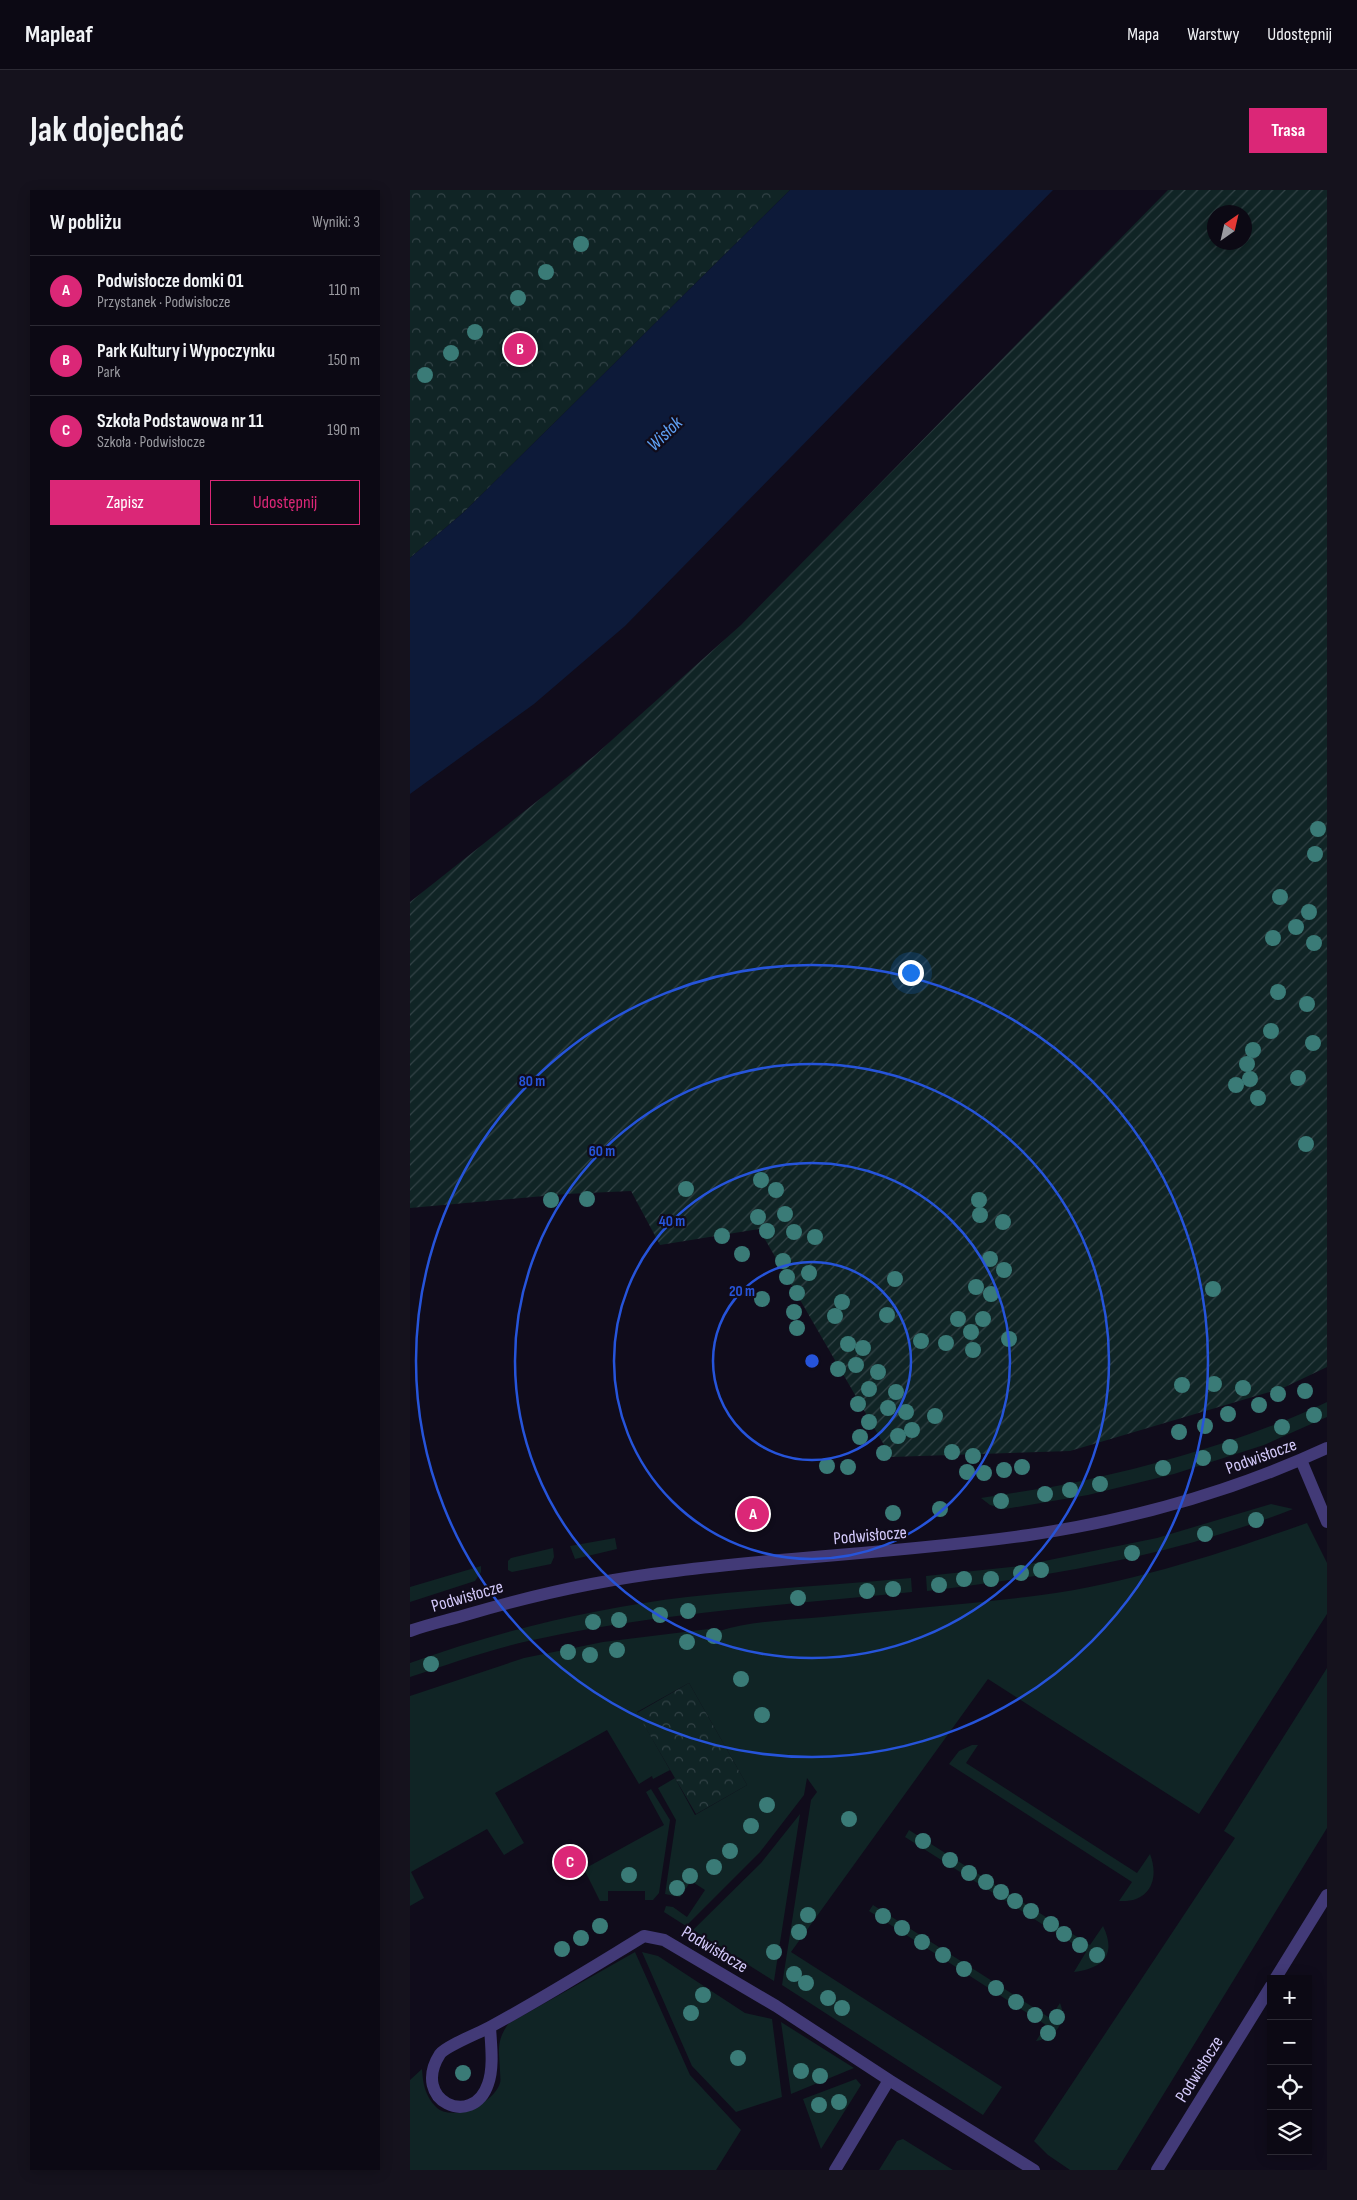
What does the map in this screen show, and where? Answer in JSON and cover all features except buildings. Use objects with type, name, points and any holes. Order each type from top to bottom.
[{"type":"street","name":"Podwisłocze","points":[[410,1631],[506,1603],[631,1577],[687,1569],[936,1546],[1030,1534],[1121,1517],[1212,1492],[1301,1460],[1327,1448]]},
{"type":"street","points":[[1301,1460],[1327,1522]]},
{"type":"street","points":[[1277,1975],[1327,1895]]},
{"type":"street","name":"Podwisłocze","points":[[490,2027],[491,2072],[487,2087],[478,2099],[464,2107],[450,2106],[440,2102],[430,2089],[428,2081],[431,2067],[441,2052],[490,2027],[644,1936],[664,1940],[678,1946],[776,2006],[889,2080],[1034,2170]]},
{"type":"street","name":"Podwisłocze","points":[[1157,2170],[1267,1992]]},
{"type":"street","points":[[834,2170],[889,2080]]},
{"type":"green space","points":[[410,190],[790,190],[464,512],[410,558]]},
{"type":"green space","points":[[1168,190],[1327,190],[1327,1367],[1283,1388],[1070,1451],[891,1457],[759,1229],[660,1245],[631,1191],[566,1194],[410,1208],[410,902],[594,756],[741,625]]},
{"type":"green space","points":[[1327,1402],[1327,1417],[1264,1445],[1174,1474],[1088,1495],[1005,1509],[990,1505],[981,1498],[1073,1483],[1178,1457],[1269,1427]]},
{"type":"green space","points":[[1271,1504],[1293,1509],[1204,1539],[1113,1562],[1067,1571],[927,1591],[926,1576],[1020,1566],[1157,1538]]},
{"type":"green space","points":[[1307,1523],[1327,1563],[1327,1614],[1199,1814],[988,1679],[791,1952],[1002,2087],[983,2115],[782,1985],[811,1800],[817,1792],[807,1778],[804,1795],[760,1852],[686,1926],[664,1912],[666,1906],[673,1907],[687,1917],[705,1890],[691,1881],[680,1897],[665,1894],[676,1820],[658,1788],[675,1778],[695,1815],[747,1785],[689,1683],[637,1712],[670,1770],[653,1779],[652,1776],[639,1784],[607,1730],[495,1793],[524,1843],[504,1855],[487,1829],[411,1872],[424,1898],[410,1906],[410,1696],[524,1658],[603,1642],[717,1628],[719,1631],[770,1621],[950,1605],[1062,1592],[1168,1568],[1238,1547]]},
{"type":"green space","points":[[615,1538],[617,1549],[575,1559],[570,1546]]},
{"type":"green space","points":[[553,1548],[554,1557],[551,1564],[512,1572],[508,1570],[508,1561],[511,1558]]},
{"type":"green space","points":[[481,1566],[481,1572],[475,1581],[410,1602],[410,1587]]},
{"type":"green space","points":[[911,1578],[912,1592],[675,1616],[627,1623],[533,1640],[471,1657],[410,1677],[410,1663],[443,1651],[547,1622],[617,1607],[687,1597]]},
{"type":"green space","points":[[1327,1668],[1327,1828],[1117,2170],[1070,2170],[1048,2155],[1034,2141],[1235,1838],[1224,1831]]},
{"type":"green space","points":[[689,1683],[747,1785],[696,1814],[637,1713]]},
{"type":"green space","points":[[972,1745],[978,1745],[966,1763],[1137,1873],[1150,1854],[1154,1873],[1150,1888],[1138,1898],[1129,1901],[1119,1901],[1132,1882],[949,1764],[959,1751]]},
{"type":"green space","points":[[651,1789],[670,1820],[659,1893],[653,1900],[645,1900],[645,1891],[608,1891],[608,1901],[600,1901],[584,1869],[664,1825],[646,1792]]},
{"type":"green space","points":[[800,1814],[774,1981],[693,1930],[761,1863]]},
{"type":"green space","points":[[909,1830],[1090,1945],[1103,1926],[1108,1945],[1108,1952],[1105,1958],[1093,1967],[1074,1972],[1086,1952],[905,1837]]},
{"type":"green space","points":[[873,1905],[1050,2018],[1060,2003],[1062,2017],[1058,2028],[1049,2036],[1036,2041],[1046,2025],[869,1911]]},
{"type":"green space","points":[[635,1952],[690,2075],[741,2130],[716,2170],[410,2170],[410,2080],[422,2069],[427,2094],[432,2103],[443,2111],[452,2113],[462,2112],[482,2104],[496,2090],[500,2083],[499,2046],[508,2024]]},
{"type":"green space","points":[[642,1952],[658,1956],[745,2013],[772,2019],[782,2097],[736,2112],[692,2066]]},
{"type":"green space","points":[[781,2022],[854,2068],[791,2094]]},
{"type":"green space","points":[[856,2079],[861,2085],[821,2149],[803,2099]]},
{"type":"green space","points":[[903,2139],[953,2170],[879,2170],[897,2141]]},
{"type":"water","name":"Wisłok","points":[[790,190],[1053,190],[625,626],[534,704],[410,794],[410,558],[464,512]]},
{"type":"place","name":"Park Kultury i Wypoczynku","points":[[520,349]]},
{"type":"place","name":"Podwisłocze domki 01","points":[[753,1514]]},
{"type":"place","name":"Szkoła Podstawowa nr 11","points":[[570,1862]]}]
